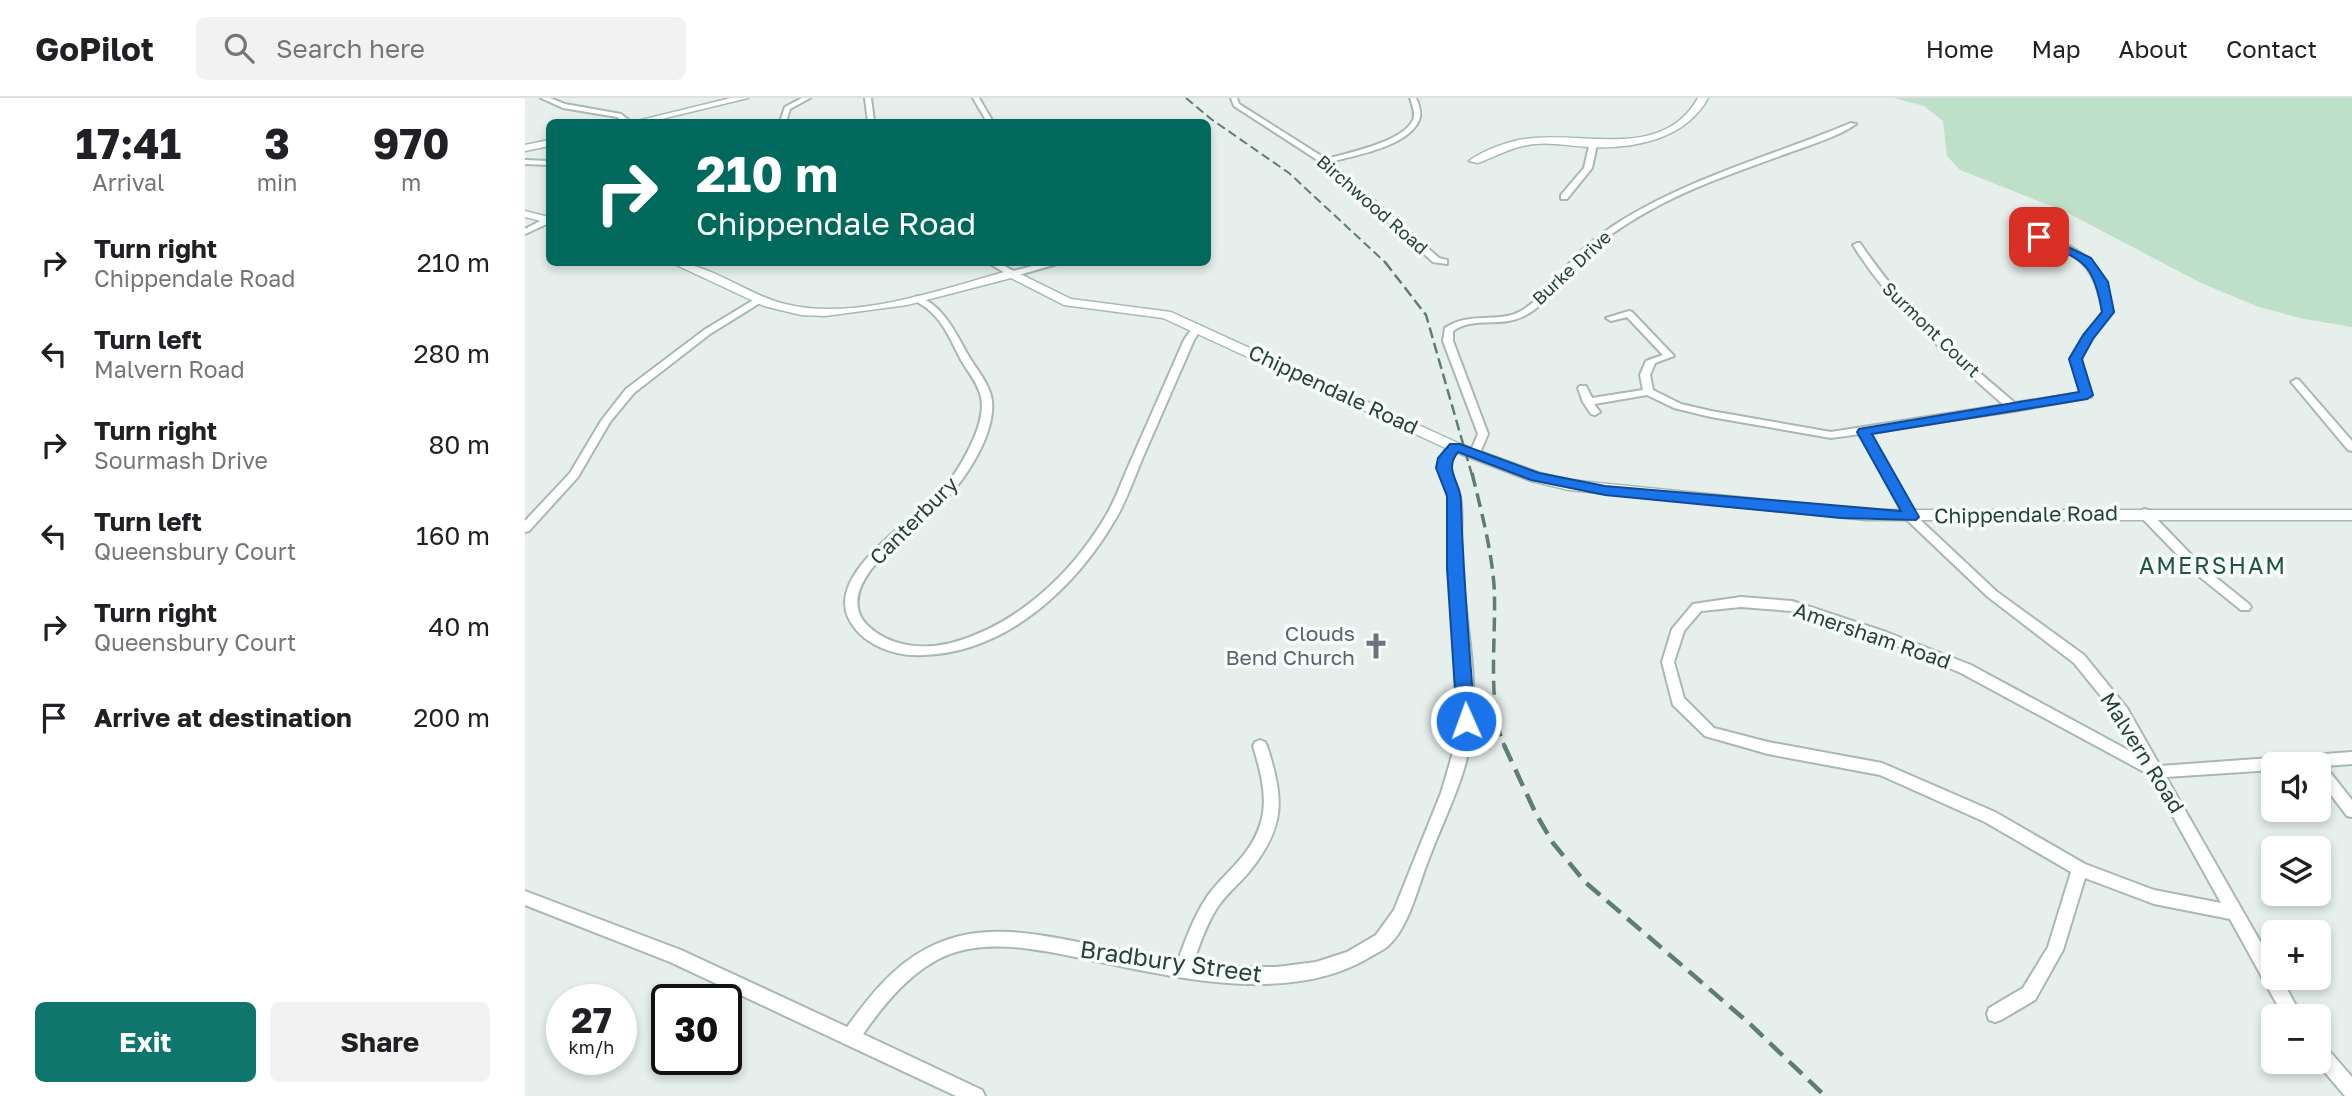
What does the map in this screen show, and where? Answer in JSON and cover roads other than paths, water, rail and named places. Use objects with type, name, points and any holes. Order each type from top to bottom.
[{"type":"street","points":[[544,98],[563,106],[619,115],[624,119]]},
{"type":"street","points":[[651,119],[743,98]]},
{"type":"street","points":[[784,119],[787,108],[807,98]]},
{"type":"street","points":[[868,98],[871,119]]},
{"type":"street","points":[[976,98],[988,119]]},
{"type":"street","name":"Birchwood Road","points":[[1234,98],[1236,105],[1325,161],[1436,260],[1444,262]]},
{"type":"street","points":[[1325,161],[1377,146],[1406,131],[1416,120],[1413,98]]},
{"type":"street","points":[[1474,161],[1525,142],[1593,144],[1660,135],[1680,126],[1698,111],[1703,98]]},
{"type":"street","name":"Burke Drive","points":[[1475,453],[1483,434],[1448,341],[1448,330],[1456,323],[1512,318],[1523,314],[1555,285],[1576,261],[1616,228],[1660,201],[1853,124]]},
{"type":"street","points":[[525,148],[546,144]]},
{"type":"street","points":[[1564,197],[1588,168],[1593,144]]},
{"type":"street","points":[[525,162],[546,163]]},
{"type":"street","points":[[525,214],[546,219]]},
{"type":"street","points":[[525,232],[546,222]]},
{"type":"street","points":[[1588,402],[1648,392],[1678,406],[1774,427],[1831,435],[1864,432],[2087,395],[2075,359],[2087,338],[2108,312],[2103,282],[2087,260],[2039,237]]},
{"type":"street","name":"Surmont Court","points":[[1857,245],[1872,271],[1901,305],[2014,408]]},
{"type":"street","points":[[685,266],[760,299],[802,312],[828,312],[917,299],[1044,266]]},
{"type":"street","name":"Chippendale Road","points":[[998,266],[1068,302],[1166,315],[1455,447],[1537,477],[1605,491],[1911,517],[2144,513],[2352,515]]},
{"type":"street","points":[[525,528],[574,475],[606,421],[630,391],[707,332],[760,299]]},
{"type":"street","name":"Canterbury","points":[[917,299],[934,307],[959,346],[984,390],[987,411],[979,441],[964,471],[937,503],[878,555],[859,576],[852,591],[855,617],[861,629],[887,646],[905,651],[942,651],[987,638],[1029,610],[1074,567],[1111,518],[1196,329]]},
{"type":"street","points":[[1611,318],[1629,314],[1669,356],[1651,361],[1645,375],[1648,392]]},
{"type":"street","points":[[2296,382],[2352,449]]},
{"type":"street","points":[[1583,388],[1595,412]]},
{"type":"street","name":"Malvern Road","points":[[1864,432],[1911,517],[1992,594],[2079,659],[2122,712],[2287,1004]]},
{"type":"street","name":"Bradbury Street","points":[[851,1036],[880,996],[906,973],[933,953],[959,943],[1020,939],[1183,967],[1274,976],[1314,972],[1354,959],[1384,939],[1403,906],[1457,766],[1466,721],[1455,568],[1454,496],[1443,468],[1445,458],[1455,447]]},
{"type":"street","points":[[2144,513],[2199,570],[2245,607]]},
{"type":"street","name":"Amersham Road","points":[[2157,772],[1966,669],[1882,635],[1792,606],[1741,602],[1697,607],[1678,629],[1668,663],[1678,701],[1710,732],[1768,748],[1882,769],[1990,817],[2080,869],[2154,897],[2236,912]]},
{"type":"street","points":[[1183,967],[1206,911],[1259,846],[1268,826],[1274,806],[1271,782],[1260,746]]},
{"type":"street","points":[[2331,762],[2352,758]]},
{"type":"street","points":[[2157,772],[2261,767]]},
{"type":"street","points":[[2331,785],[2352,811]]},
{"type":"street","points":[[1995,1014],[2029,994],[2055,950],[2080,869]]},
{"type":"street","points":[[525,898],[675,956],[976,1096]]},
{"type":"street","points":[[2331,1066],[2352,1091]]},
{"type":"railway","points":[[1186,98],[1211,119],[1289,173],[1385,263]]},
{"type":"railway","points":[[1385,263],[1426,315],[1472,475]]},
{"type":"railway","points":[[1472,473],[1493,571],[1494,690],[1499,730],[1505,747]]},
{"type":"railway","points":[[1504,745],[1536,814],[1553,843],[1585,882],[1750,1024],[1825,1096]]},
{"type":"place","name":"Clouds Bend Church","points":[[1376,646]]},
{"type":"district","name":"AMERSHAM","points":[[2213,566]]}]
